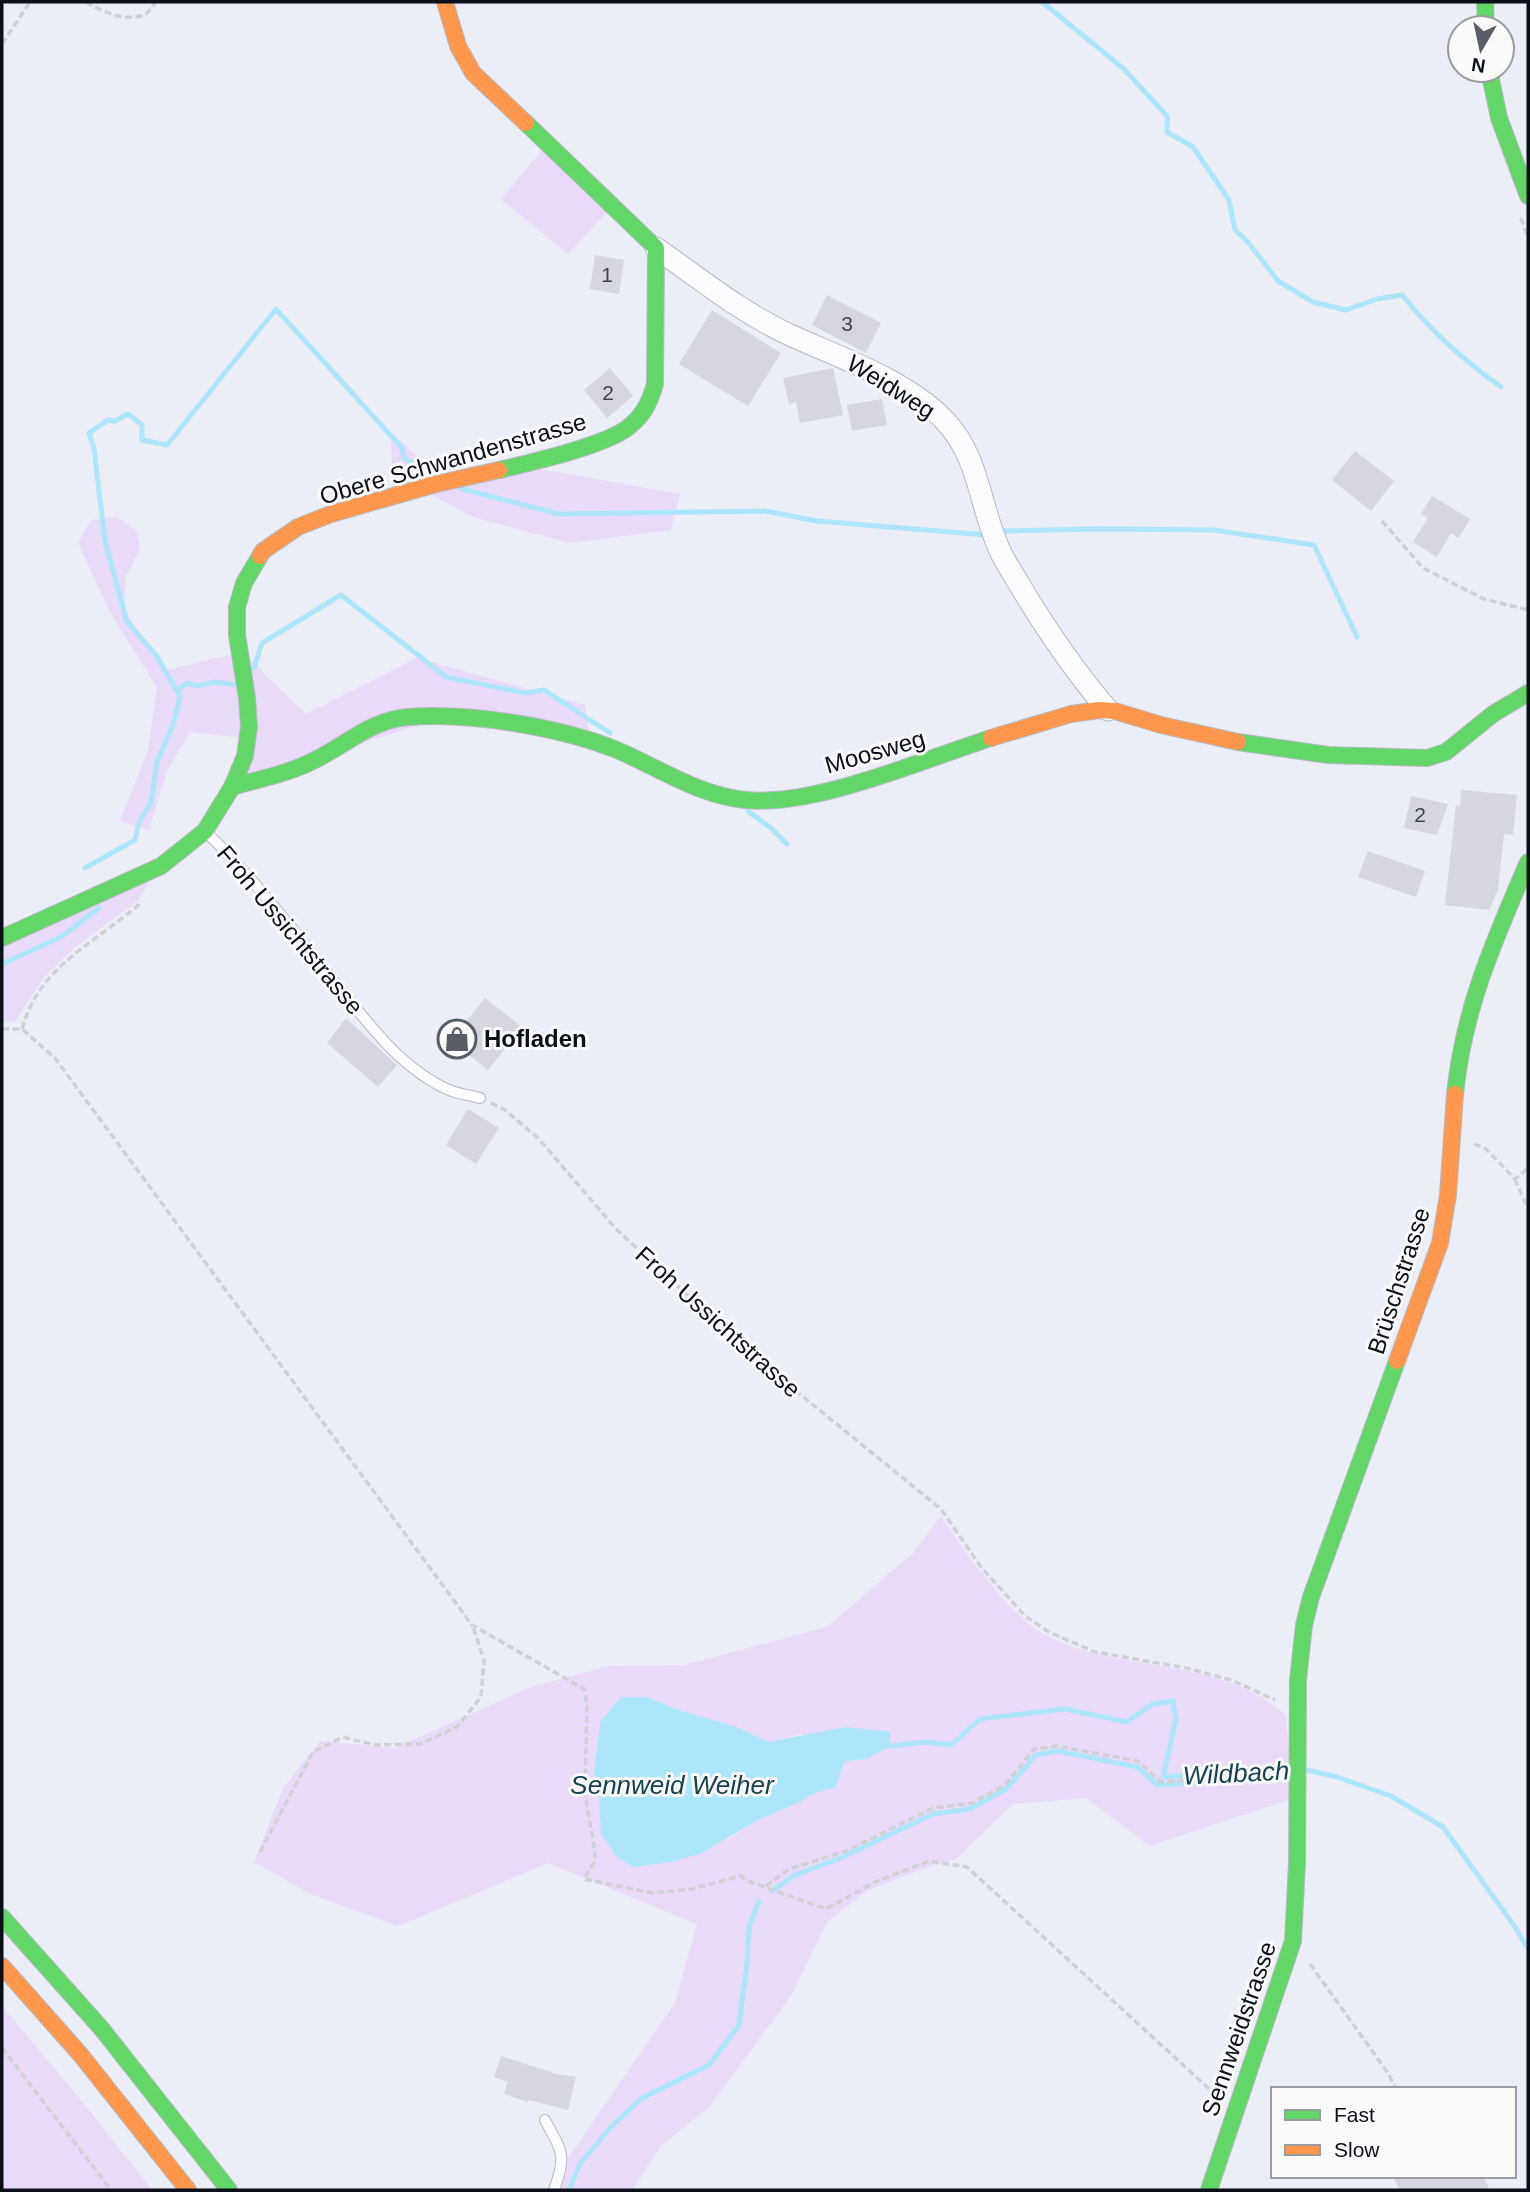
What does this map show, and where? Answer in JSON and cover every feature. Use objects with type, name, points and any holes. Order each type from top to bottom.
[{"type":"main road","points":[[445,2],[458,46],[473,73],[656,248]]},
{"type":"main road","points":[[1490,84],[1502,126],[1528,195]]},
{"type":"main road","name":"Obere Schwandenstrasse","points":[[2,938],[161,866],[205,831],[232,787],[245,755],[249,727],[237,635],[237,607],[244,583],[262,551],[298,527],[331,514],[436,484],[536,462],[601,441],[630,427],[649,405],[655,384],[656,248]]},
{"type":"main road","name":"Moosweg","points":[[232,787],[292,769],[321,757],[370,727],[415,716],[473,720],[562,732],[622,752],[707,793],[733,800],[772,800],[814,793],[906,768],[1065,717],[1108,710],[1223,739],[1292,751],[1346,758],[1433,757],[1458,743],[1505,704],[1528,693]]},
{"type":"main road","name":"Brüschstrasse","points":[[1297,1711],[1300,1650],[1311,1597],[1440,1244],[1447,1210],[1455,1094],[1469,1014],[1479,981],[1528,862]]},
{"type":"main road","name":"Sennweidstrasse","points":[[1209,2190],[1293,1941],[1297,1711]]},
{"type":"main road","points":[[2,1917],[101,2028],[229,2190]]},
{"type":"main road","points":[[2,1966],[80,2054],[188,2190]]},
{"type":"street","name":"Weidweg","points":[[656,248],[749,313],[876,374],[925,403],[946,421],[962,442],[972,462],[1001,554],[1037,614],[1108,710]]},
{"type":"lane","name":"Froh Ussichtstrasse","points":[[205,831],[228,853],[293,929],[379,1036],[415,1069],[449,1090],[480,1098]]},
{"type":"lane","points":[[545,2120],[563,2153],[561,2172],[554,2190]]},
{"type":"path","points":[[2,44],[30,2]]},
{"type":"path","points":[[86,2],[130,18],[146,14],[156,2]]},
{"type":"path","points":[[1382,521],[1423,568],[1483,599],[1528,610]]},
{"type":"path","points":[[22,1029],[27,1012],[40,988],[53,972],[141,903],[146,894]]},
{"type":"path","points":[[2,1029],[22,1029],[55,1058],[472,1625],[484,1660],[481,1697],[457,1727],[420,1744],[375,1745],[343,1737],[313,1752],[260,1852]]},
{"type":"path","name":"Froh Ussichtstrasse","points":[[480,1098],[505,1110],[524,1125],[623,1236],[758,1360],[941,1509],[981,1567],[1025,1616],[1049,1632],[1095,1652],[1186,1668],[1231,1680],[1297,1711]]},
{"type":"path","points":[[1453,1133],[1486,1149],[1515,1179],[1528,1209]]},
{"type":"path","points":[[1515,1179],[1528,1168]]},
{"type":"path","points":[[472,1625],[584,1689],[587,1704],[585,1795],[595,1851],[595,1861],[584,1879],[653,1893],[692,1889],[741,1876],[826,1909],[877,1881],[929,1861],[967,1867],[1235,2112]]},
{"type":"path","points":[[765,1887],[789,1869],[846,1851],[933,1808],[972,1804],[1005,1785],[1034,1749],[1057,1746],[1138,1761],[1161,1782],[1281,1774]]},
{"type":"path","points":[[1293,1941],[1373,2052],[1395,2087]]},
{"type":"path","points":[[2,2048],[111,2190]]},
{"type":"shaded area","points":[[542,150],[609,210],[568,254],[501,199]]},
{"type":"shaded area","points":[[391,432],[442,479],[529,467],[680,494],[671,530],[570,543],[472,517],[392,472]]},
{"type":"shaded area","points":[[116,517],[137,531],[140,549],[126,577],[124,610],[165,671],[236,653],[244,654],[306,714],[417,658],[585,705],[590,735],[452,715],[239,781],[244,738],[190,732],[167,771],[149,830],[120,821],[148,750],[157,687],[111,614],[78,543],[91,520]]},
{"type":"shaded area","points":[[153,875],[138,901],[78,945],[45,976],[15,1021],[2,1022],[2,943]]},
{"type":"shaded area","points":[[941,1516],[1003,1598],[1032,1626],[1046,1635],[1106,1656],[1201,1674],[1232,1683],[1260,1697],[1286,1716],[1292,1799],[1150,1846],[1086,1798],[1013,1804],[955,1860],[931,1866],[868,1890],[828,1921],[791,1996],[709,2107],[661,2146],[632,2190],[546,2190],[675,2003],[697,1924],[548,1863],[398,1926],[310,1894],[254,1862],[283,1788],[320,1741],[395,1748],[531,1687],[609,1666],[685,1665],[827,1627],[913,1553]],"holes":[[[647,1697],[681,1711],[737,1727],[768,1742],[801,1734],[869,1758],[844,1762],[836,1787],[815,1793],[756,1821],[727,1840],[601,1834],[600,1798],[594,1774],[600,1722]]]},
{"type":"shaded area","points":[[2,2006],[80,2099],[152,2190],[2,2190]]},
{"type":"water","name":"Sennweid Weiher","points":[[621,1697],[647,1697],[681,1711],[737,1727],[768,1742],[846,1727],[890,1732],[890,1746],[869,1758],[844,1762],[836,1787],[815,1793],[756,1821],[702,1853],[671,1862],[633,1867],[616,1856],[601,1834],[599,1798],[594,1774],[600,1722]]},
{"type":"building","points":[[595,255],[624,260],[619,294],[590,289]]},
{"type":"building","points":[[827,295],[881,323],[866,353],[812,325]]},
{"type":"building","points":[[712,310],[781,353],[748,406],[679,364]]},
{"type":"building","points":[[610,368],[633,396],[607,418],[584,390]]},
{"type":"building","points":[[833,368],[843,415],[800,423],[796,402],[789,404],[783,378]]},
{"type":"building","points":[[882,399],[887,425],[852,431],[847,405]]},
{"type":"building","points":[[1355,451],[1394,481],[1371,511],[1332,480]]},
{"type":"building","points":[[1432,496],[1470,519],[1459,538],[1451,533],[1437,557],[1413,542],[1428,518],[1421,514]]},
{"type":"building","points":[[1461,790],[1517,795],[1513,835],[1504,834],[1498,890],[1489,910],[1445,905],[1456,805],[1460,806]]},
{"type":"building","points":[[1411,796],[1448,804],[1437,835],[1404,828]]},
{"type":"building","points":[[1368,851],[1425,871],[1416,897],[1358,877]]},
{"type":"building","points":[[485,998],[522,1027],[488,1070],[451,1041]]},
{"type":"building","points":[[346,1018],[397,1065],[378,1087],[327,1043]]},
{"type":"building","points":[[468,1109],[499,1128],[476,1164],[446,1145]]},
{"type":"building","points":[[501,2056],[557,2074],[576,2077],[568,2110],[504,2094],[508,2082],[494,2077]]},
{"type":"building","points":[[1394,2178],[1484,2178],[1490,2190],[1400,2190]]},
{"type":"waterway","points":[[1042,2],[1124,69],[1167,116],[1167,132],[1193,147],[1229,200],[1235,230],[1278,281],[1313,302],[1346,310],[1377,299],[1402,295],[1448,344],[1501,387]]},
{"type":"waterway","points":[[85,868],[135,840],[139,822],[151,803],[157,762],[173,725],[180,696],[156,655],[127,622],[105,541],[94,449],[89,433],[108,420],[115,421],[128,414],[142,425],[142,440],[167,445],[276,309],[402,448],[404,458],[433,474]]},
{"type":"waterway","points":[[462,489],[559,514],[765,511],[817,521],[986,535]]},
{"type":"waterway","points":[[997,533],[1096,529],[1214,530],[1314,545],[1357,637]]},
{"type":"waterway","points":[[254,668],[262,643],[341,595],[446,677],[525,693],[544,690],[610,733]]},
{"type":"waterway","points":[[177,690],[187,683],[198,686],[215,682],[237,685]]},
{"type":"waterway","points":[[748,811],[787,844]]},
{"type":"waterway","points":[[2,964],[61,937],[99,908]]},
{"type":"waterway","name":"Wildbach","points":[[890,1746],[926,1742],[951,1745],[980,1719],[1065,1709],[1127,1722],[1152,1704],[1173,1701],[1176,1719],[1163,1777],[1290,1769]]},
{"type":"waterway","points":[[772,1891],[793,1876],[841,1858],[933,1814],[970,1809],[1006,1789],[1036,1755],[1058,1751],[1137,1767],[1158,1785],[1281,1778],[1289,1773]]},
{"type":"waterway","name":"Wildbach","points":[[1307,1770],[1337,1777],[1391,1796],[1443,1827],[1528,1949]]},
{"type":"waterway","points":[[569,2190],[580,2164],[610,2128],[642,2098],[709,2065],[739,2025],[749,1927],[759,1901]]},
{"type":"traffic: fast","points":[[1485,2],[1485,14]]},
{"type":"traffic: fast","points":[[1492,84],[1499,118],[1528,196]]},
{"type":"traffic: fast","points":[[499,470],[568,452],[621,432],[643,411],[655,384],[656,248],[526,123]]},
{"type":"traffic: fast","points":[[2,938],[161,866],[205,831],[232,787],[245,756],[249,727],[237,635],[237,607],[244,583],[260,556]]},
{"type":"traffic: fast","points":[[1238,742],[1328,755],[1427,758],[1446,752],[1493,714],[1528,693]]},
{"type":"traffic: fast","points":[[232,787],[303,766],[370,728],[408,717],[486,719],[569,734],[617,750],[695,787],[745,800],[773,800],[835,789],[991,738]]},
{"type":"traffic: fast","points":[[1455,1094],[1459,1062],[1473,1003],[1492,947],[1528,862]]},
{"type":"traffic: fast","points":[[1209,2190],[1293,1941],[1297,1863],[1298,1680],[1304,1625],[1311,1597],[1397,1361]]},
{"type":"traffic: fast","points":[[2,1917],[101,2028],[229,2190]]},
{"type":"traffic: slow","points":[[445,2],[458,46],[473,73],[526,123]]},
{"type":"traffic: slow","points":[[260,556],[263,551],[298,527],[331,514],[436,484],[499,470]]},
{"type":"traffic: slow","points":[[991,738],[1071,714],[1099,710],[1115,711],[1161,725],[1238,742]]},
{"type":"traffic: slow","points":[[1397,1361],[1440,1243],[1448,1195],[1455,1094]]},
{"type":"traffic: slow","points":[[2,1966],[80,2054],[188,2190]]},
{"type":"place","name":"Hofladen","points":[[457,1039]]}]
